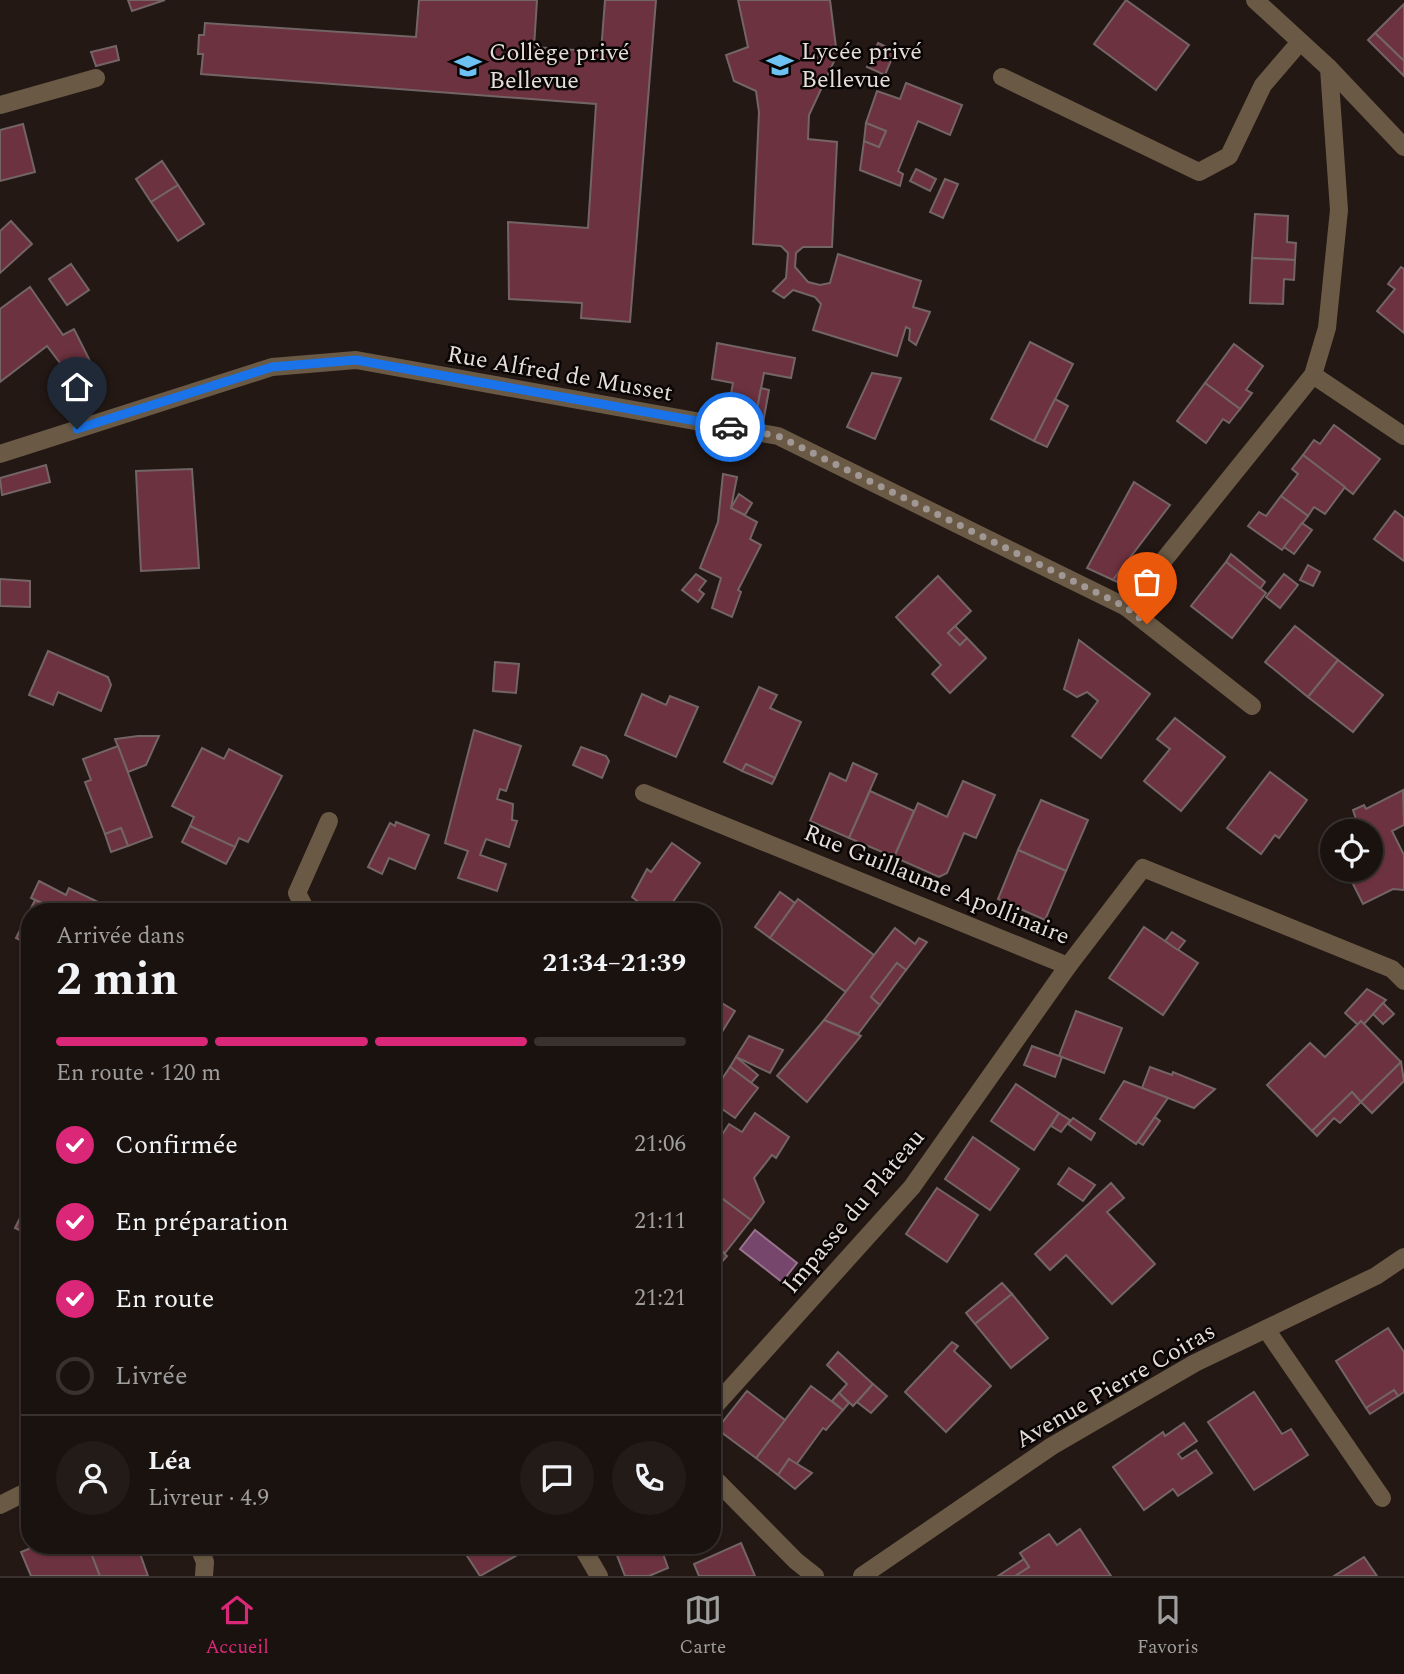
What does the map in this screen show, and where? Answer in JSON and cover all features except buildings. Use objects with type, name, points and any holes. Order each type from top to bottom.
[{"type":"street","points":[[1255,0],[1329,68],[1404,147]]},
{"type":"street","points":[[1002,77],[1199,172],[1229,156],[1264,85],[1300,41]]},
{"type":"street","points":[[1126,607],[1313,374],[1328,328],[1339,210],[1329,68]]},
{"type":"street","points":[[0,105],[96,78]]},
{"type":"street","name":"Rue Alfred de Musset","points":[[0,454],[272,367],[356,360],[778,436],[1126,607],[1252,706]]},
{"type":"street","points":[[1313,374],[1404,436]]},
{"type":"street","name":"Rue Guillaume Apollinaire","points":[[644,793],[1068,966],[1143,868],[1392,970],[1404,981]]},
{"type":"street","points":[[302,903],[297,893],[329,821]]},
{"type":"street","name":"Impasse du Plateau","points":[[721,1399],[912,1187],[1068,966]]},
{"type":"street","name":"Avenue Pierre Coiras","points":[[862,1576],[871,1567],[1052,1446],[1195,1363],[1376,1276],[1404,1258]]},
{"type":"street","points":[[1266,1329],[1382,1498]]},
{"type":"street","points":[[721,1485],[796,1561],[816,1576]]},
{"type":"street","points":[[0,1505],[21,1494]]},
{"type":"street","points":[[202,1554],[205,1562],[204,1576]]},
{"type":"street","points":[[586,1554],[599,1576]]},
{"type":"shaded area","points":[[755,1230],[797,1263],[782,1282],[740,1249]]},
{"type":"way so far","points":[[730,427],[778,436],[1126,607],[1147,624]]},
{"type":"place","name":"Lycée privé Bellevue","points":[[780,65]]},
{"type":"place","name":"Collège privé Bellevue","points":[[468,66]]},
{"type":"route","points":[[77,429],[272,367],[356,360],[538,395],[730,427]]}]
